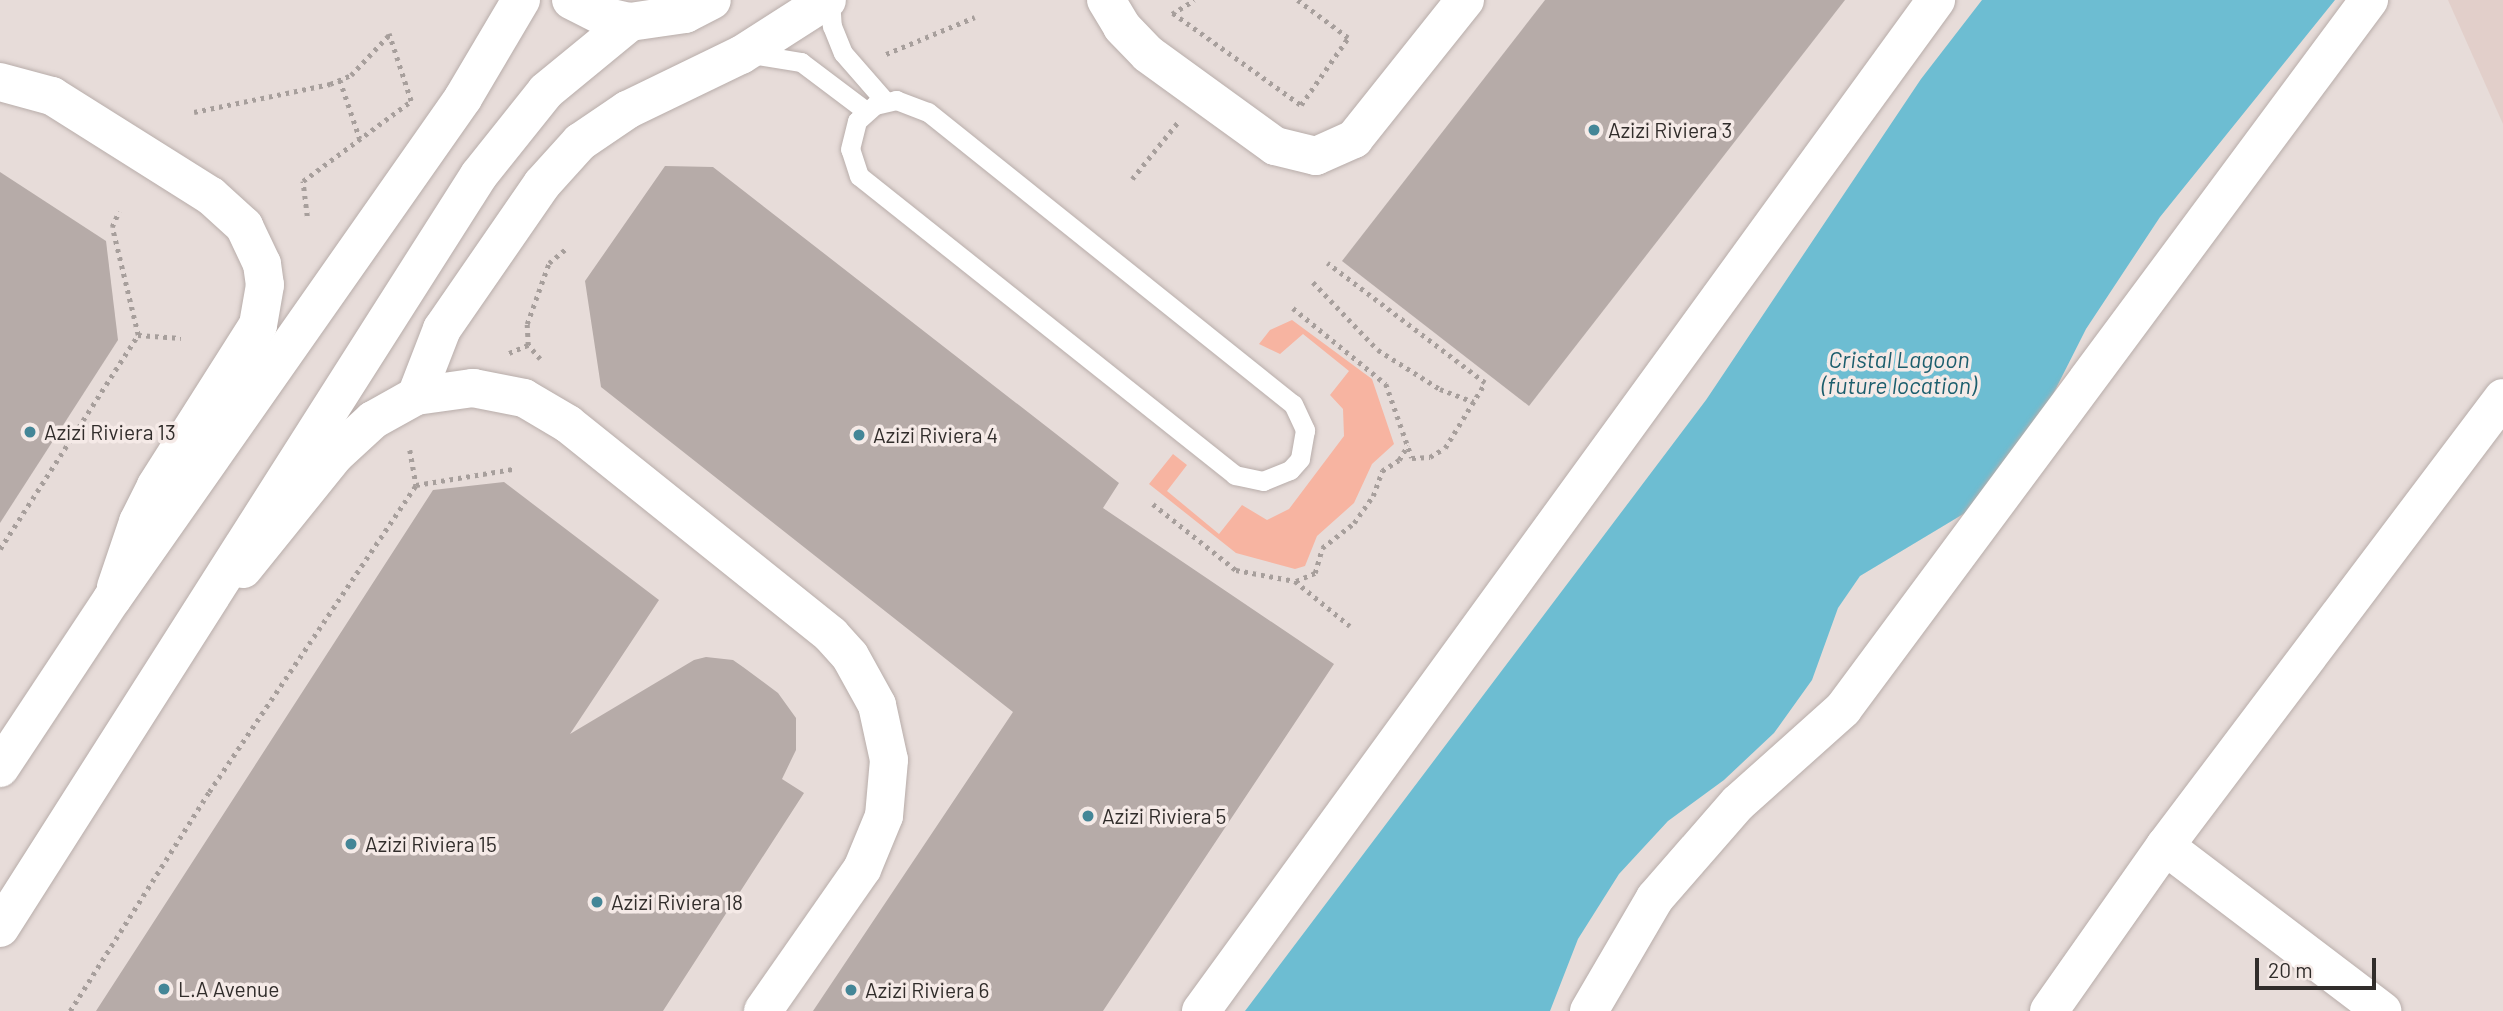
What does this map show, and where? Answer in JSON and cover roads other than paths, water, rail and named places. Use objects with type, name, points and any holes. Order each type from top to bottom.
[{"type":"street","points":[[0,768],[112,599],[463,98],[521,0]]},
{"type":"street","points":[[571,0],[603,16],[630,22],[685,15],[712,0]]},
{"type":"street","points":[[416,396],[442,329],[560,162],[603,124],[741,55],[829,0]]},
{"type":"street","points":[[1102,4],[1149,54],[1275,146],[1316,156],[1354,139],[1465,0]]},
{"type":"street","points":[[1201,1011],[1936,0]]},
{"type":"street","points":[[1589,1011],[1655,898],[1738,803],[1843,709],[2369,0]]},
{"type":"street","points":[[0,928],[191,623],[510,132],[586,54],[630,22]]},
{"type":"street","points":[[0,82],[52,96],[211,196],[244,226],[262,264],[264,305],[258,324],[156,486],[123,560],[112,599]]},
{"type":"street","points":[[191,623],[259,551],[335,455],[373,421],[416,396],[473,388],[524,398],[547,410],[831,635],[865,680],[877,705],[889,760],[884,816],[862,869],[763,1011]]},
{"type":"street","points":[[2049,1011],[2165,846],[2503,398]]},
{"type":"street","points":[[2165,846],[2382,1011]]},
{"type":"lane","points":[[829,0],[836,40],[884,102]]},
{"type":"lane","points":[[741,55],[771,54],[801,62],[866,111]]},
{"type":"lane","points":[[908,101],[928,112],[1293,404],[1306,430],[1300,458],[1290,470],[1263,481],[1235,475],[870,186],[859,176],[850,149],[857,121],[866,111],[884,102],[908,101]]},
{"type":"water","name":"Cristal Lagoon (future location)","points":[[1982,0],[2335,0],[2160,217],[2086,329],[2038,424],[1965,513],[1860,576],[1838,608],[1812,680],[1774,733],[1724,780],[1668,821],[1619,874],[1578,939],[1550,1011],[1245,1011],[1706,400],[1921,79]]},
{"type":"place","name":"Azizi Riviera 3","points":[[1594,130]]},
{"type":"place","name":"Azizi Riviera 13","points":[[30,432]]},
{"type":"place","name":"Azizi Riviera 4","points":[[859,435]]},
{"type":"place","name":"Azizi Riviera 5","points":[[1088,816]]},
{"type":"place","name":"Azizi Riviera 15","points":[[351,844]]},
{"type":"place","name":"Azizi Riviera 18","points":[[597,902]]},
{"type":"place","name":"L.A Avenue","points":[[164,989]]},
{"type":"place","name":"Azizi Riviera 6","points":[[851,990]]}]
